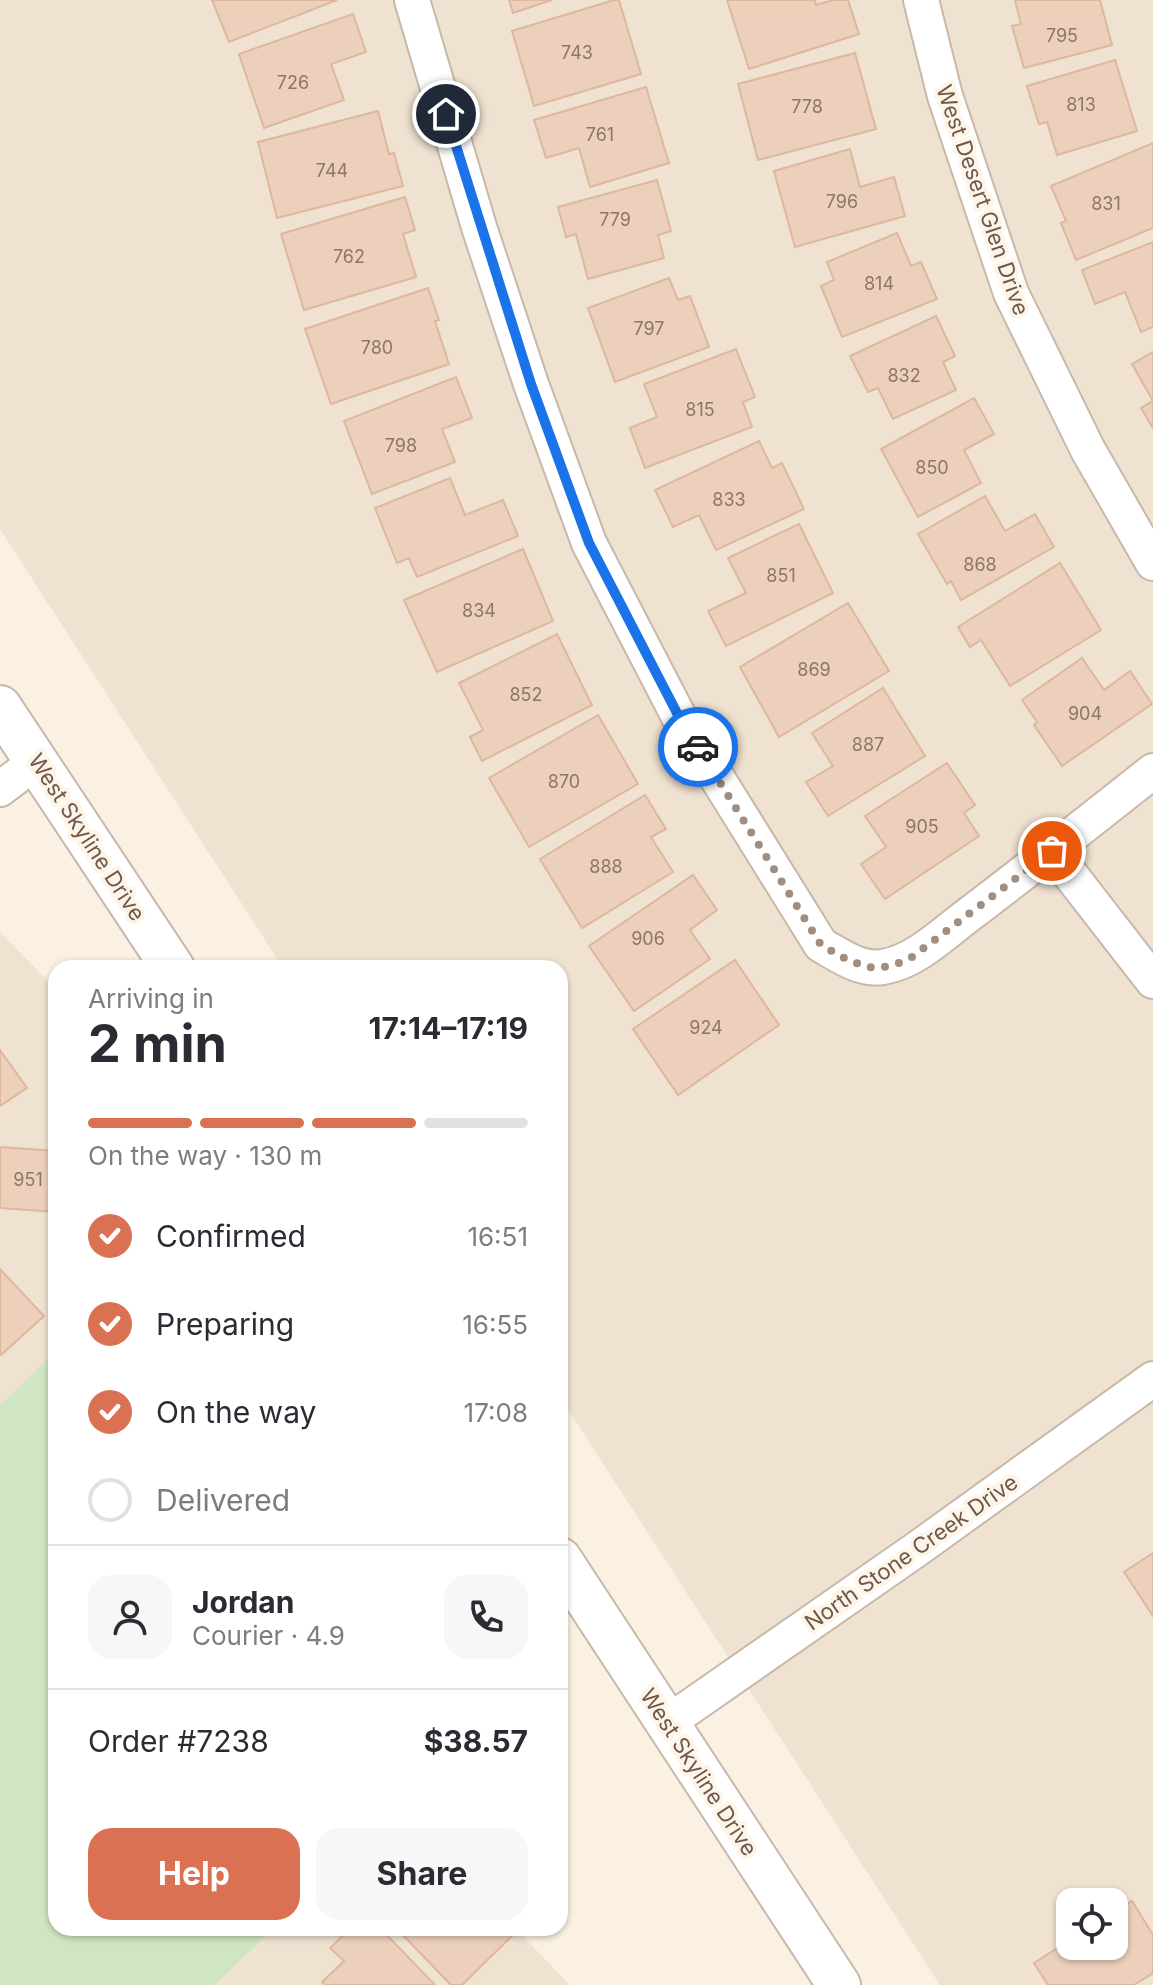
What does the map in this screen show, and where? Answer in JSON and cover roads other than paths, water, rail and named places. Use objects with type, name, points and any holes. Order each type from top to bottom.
[{"type":"street","points":[[412,0],[479,227],[531,384],[589,543],[678,715],[821,945],[848,960],[879,968],[912,957],[1153,771]]},
{"type":"street","name":"West Desert Glen Drive","points":[[921,0],[945,96],[1011,293],[1088,450],[1153,563]]},
{"type":"street","name":"West Skyline Drive","points":[[0,707],[168,960]]},
{"type":"street","points":[[0,789],[37,761]]},
{"type":"street","points":[[1052,851],[1153,981]]},
{"type":"street","name":"North Stone Creek Drive","points":[[667,1723],[917,1549],[1153,1379]]},
{"type":"street","name":"West Skyline Drive","points":[[568,1571],[839,1985]]}]
